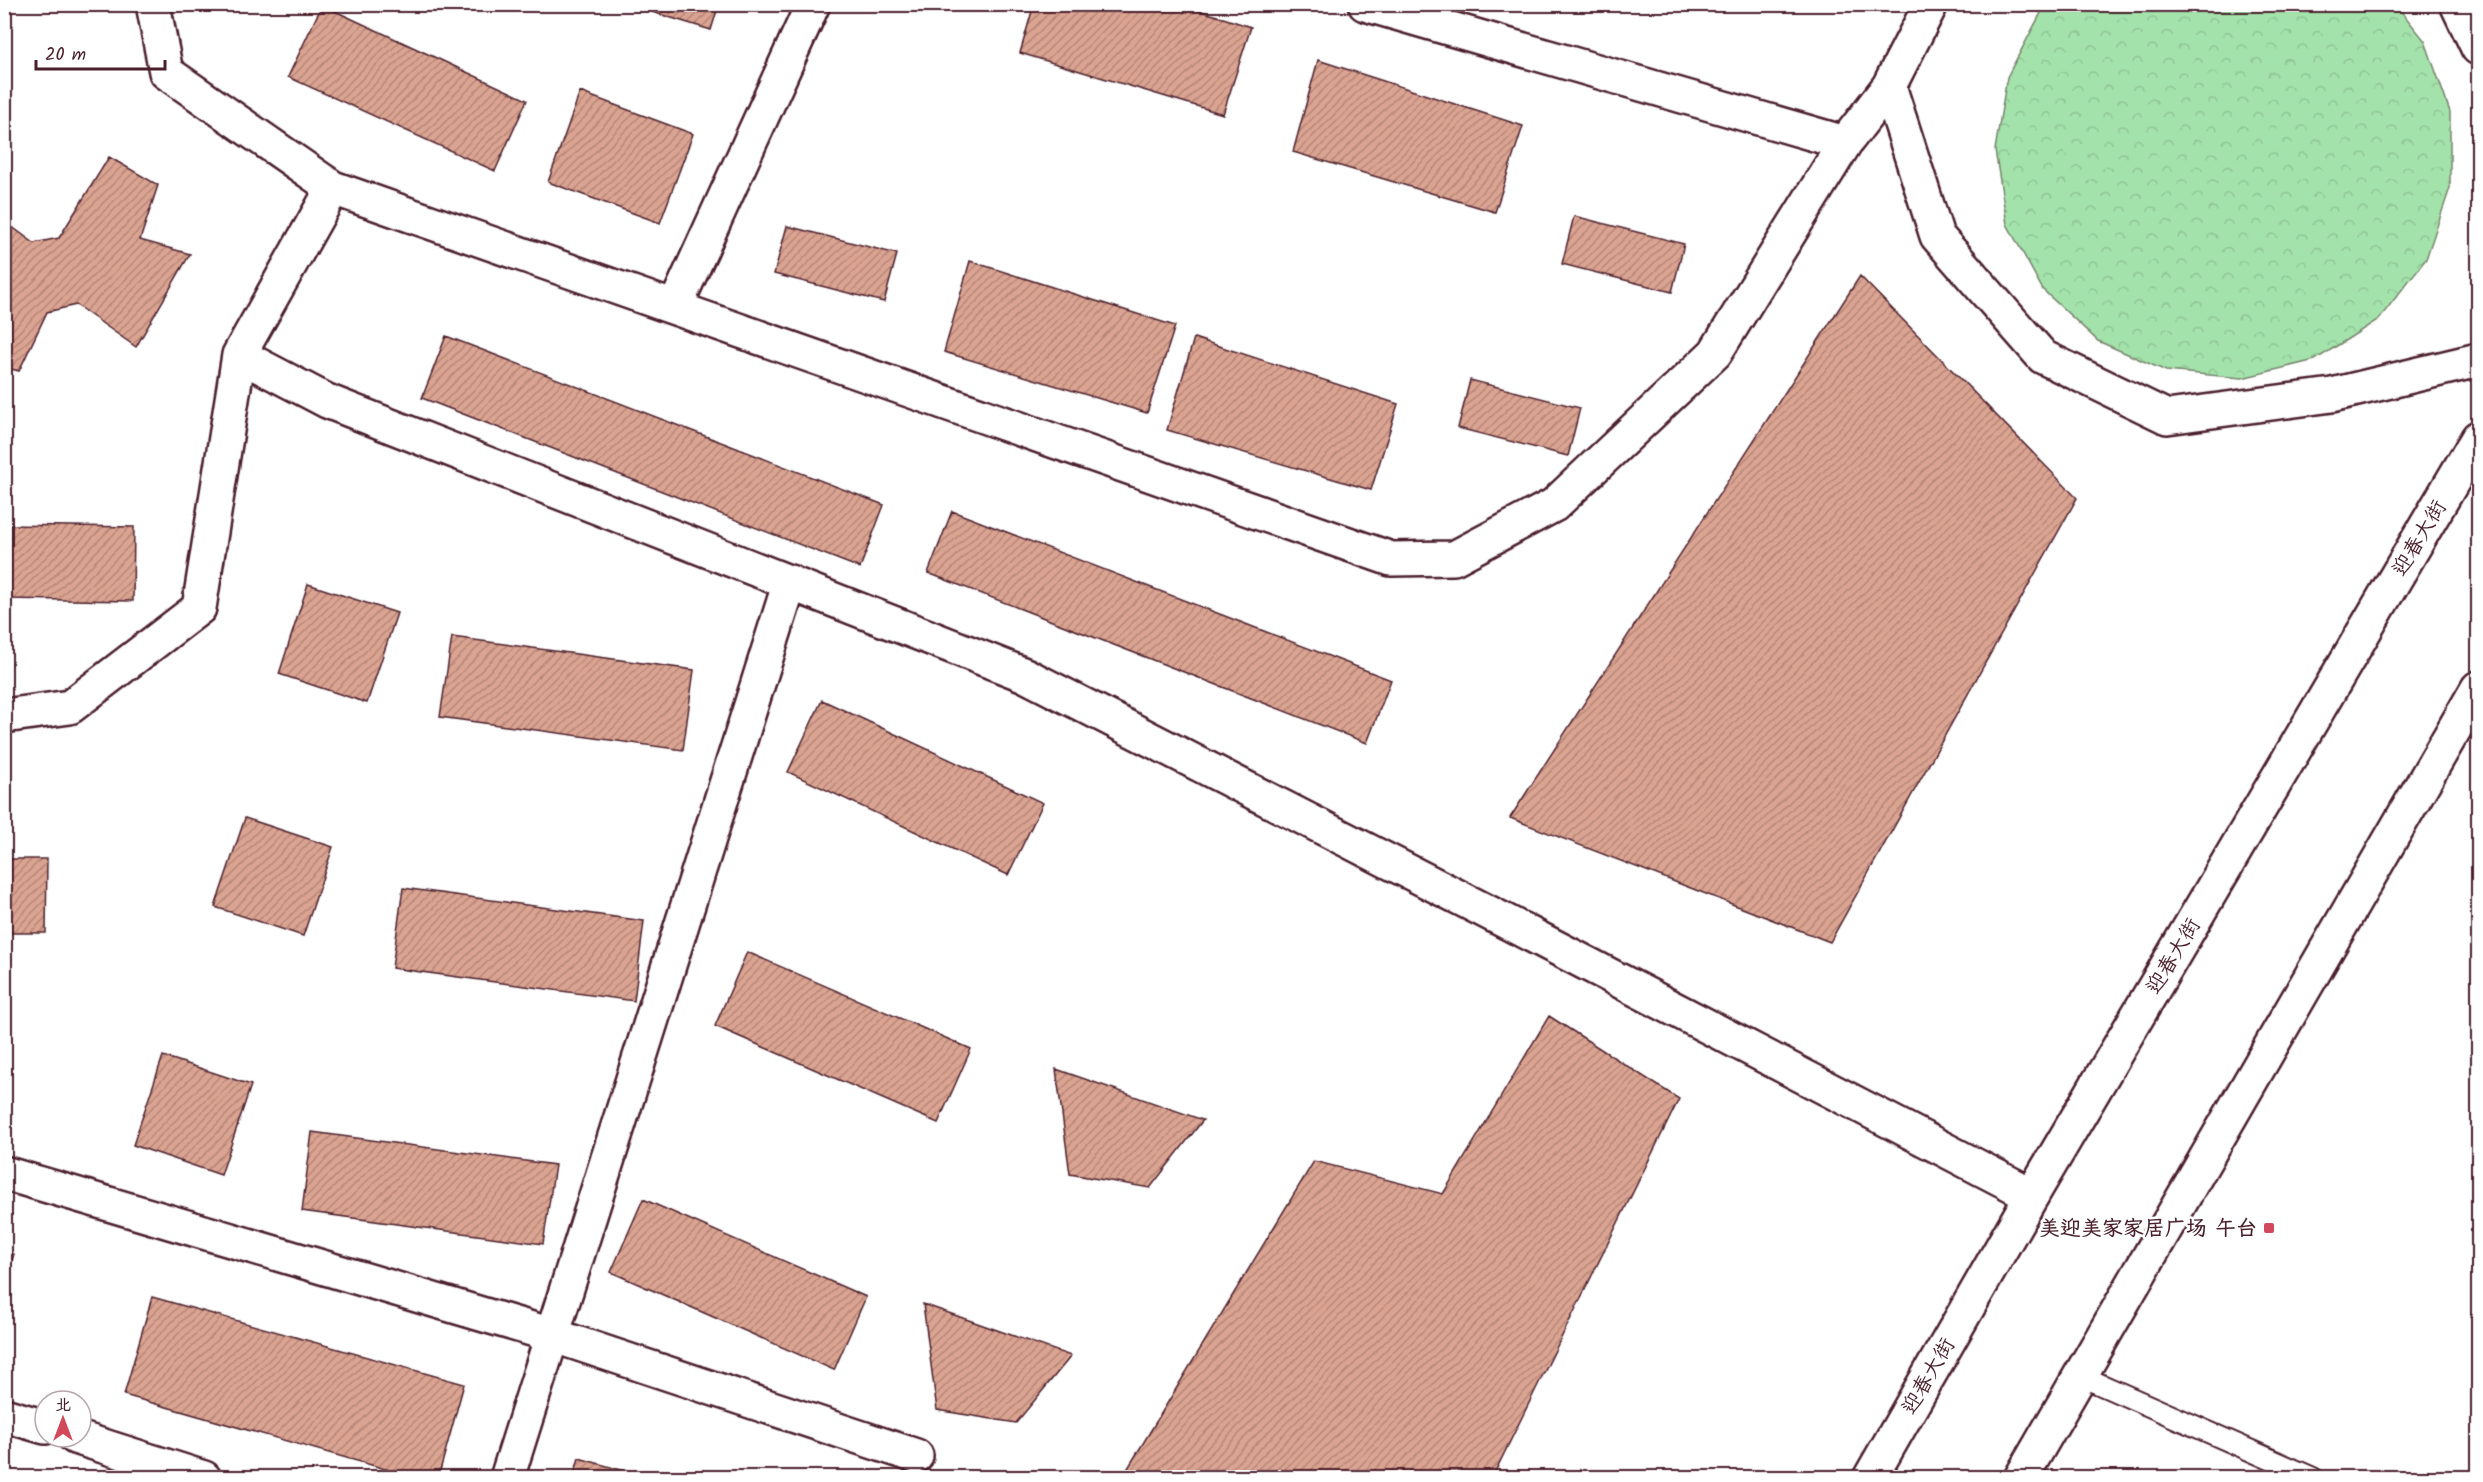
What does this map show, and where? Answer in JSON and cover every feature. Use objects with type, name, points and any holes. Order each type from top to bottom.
[{"type":"street","points":[[153,4],[166,72],[333,188],[1391,559],[1454,558],[1554,505],[1715,353],[1845,142],[1888,86],[1931,4]]},
{"type":"street","points":[[675,308],[813,4]]},
{"type":"street","points":[[1365,4],[1845,142]]},
{"type":"street","points":[[2457,4],[2478,48]]},
{"type":"street","points":[[1888,86],[1937,236],[2043,357],[2168,417],[2332,395],[2478,360]]},
{"type":"street","points":[[4,716],[70,707],[199,608],[239,355],[333,188]]},
{"type":"street","points":[[239,355],[327,401],[1025,675],[2032,1195]]},
{"type":"street","name":"迎春大街","points":[[1870,1478],[2032,1195],[2478,438]]},
{"type":"street","points":[[507,1478],[790,582]]},
{"type":"street","points":[[2021,1478],[2478,688]]},
{"type":"street","points":[[4,1173],[552,1335],[916,1456]]},
{"type":"street","points":[[4,1415],[33,1424]]},
{"type":"street","points":[[93,1443],[204,1478]]},
{"type":"lane","points":[[2081,1376],[2313,1478]]},
{"type":"green space","points":[[2050,4],[2396,5],[2425,41],[2450,112],[2450,188],[2426,259],[2379,319],[2315,360],[2242,378],[2166,371],[2098,341],[2043,290],[2007,224],[1995,150],[2007,77],[2042,11]]},
{"type":"building","points":[[626,4],[719,4],[711,30]]},
{"type":"building","points":[[1034,4],[1180,4],[1251,27],[1223,114],[1020,53]]},
{"type":"building","points":[[322,5],[527,100],[495,171],[288,77]]},
{"type":"building","points":[[1318,60],[1523,126],[1495,212],[1293,152]]},
{"type":"building","points":[[580,92],[693,134],[660,223],[548,182]]},
{"type":"building","points":[[109,157],[158,185],[140,240],[190,254],[136,347],[76,305],[47,312],[19,371],[4,367],[4,221],[34,243],[59,238]]},
{"type":"building","points":[[1574,216],[1684,244],[1672,292],[1562,264]]},
{"type":"building","points":[[787,226],[897,254],[884,302],[774,274]]},
{"type":"building","points":[[970,261],[1175,326],[1147,413],[944,352]]},
{"type":"building","points":[[1860,276],[2077,498],[1830,942],[1510,818]]},
{"type":"building","points":[[446,336],[884,505],[860,568],[422,398]]},
{"type":"building","points":[[1194,338],[1398,404],[1371,490],[1167,430]]},
{"type":"building","points":[[1470,380],[1580,408],[1568,456],[1458,428]]},
{"type":"building","points":[[952,511],[1391,680],[1367,743],[928,573]]},
{"type":"building","points":[[4,525],[134,527],[133,601],[4,599]]},
{"type":"building","points":[[308,584],[397,613],[367,703],[279,674]]},
{"type":"building","points":[[452,637],[694,670],[683,750],[440,717]]},
{"type":"building","points":[[822,700],[1043,803],[1008,875],[788,772]]},
{"type":"building","points":[[245,818],[333,847],[303,936],[215,907]]},
{"type":"building","points":[[4,859],[47,859],[46,933],[4,933]]},
{"type":"building","points":[[403,888],[644,921],[634,1001],[392,968]]},
{"type":"building","points":[[747,952],[971,1049],[938,1123],[715,1026]]},
{"type":"building","points":[[1549,1016],[1679,1099],[1492,1478],[1122,1478],[1314,1161],[1443,1194]]},
{"type":"building","points":[[163,1056],[251,1085],[221,1175],[133,1145]]},
{"type":"building","points":[[1056,1069],[1203,1120],[1150,1188],[1070,1174]]},
{"type":"building","points":[[312,1132],[555,1165],[543,1244],[302,1211]]},
{"type":"building","points":[[643,1199],[866,1297],[834,1370],[611,1272]]},
{"type":"building","points":[[4,1252],[14,1254],[4,1286]]},
{"type":"building","points":[[152,1297],[464,1384],[438,1478],[417,1478],[124,1395]]},
{"type":"building","points":[[923,1304],[1071,1356],[1016,1423],[937,1410]]},
{"type":"building","points":[[579,1458],[649,1478],[573,1478]]},
{"type":"place","name":"美迎美家家居广场 午台","points":[[2269,1228]]}]
